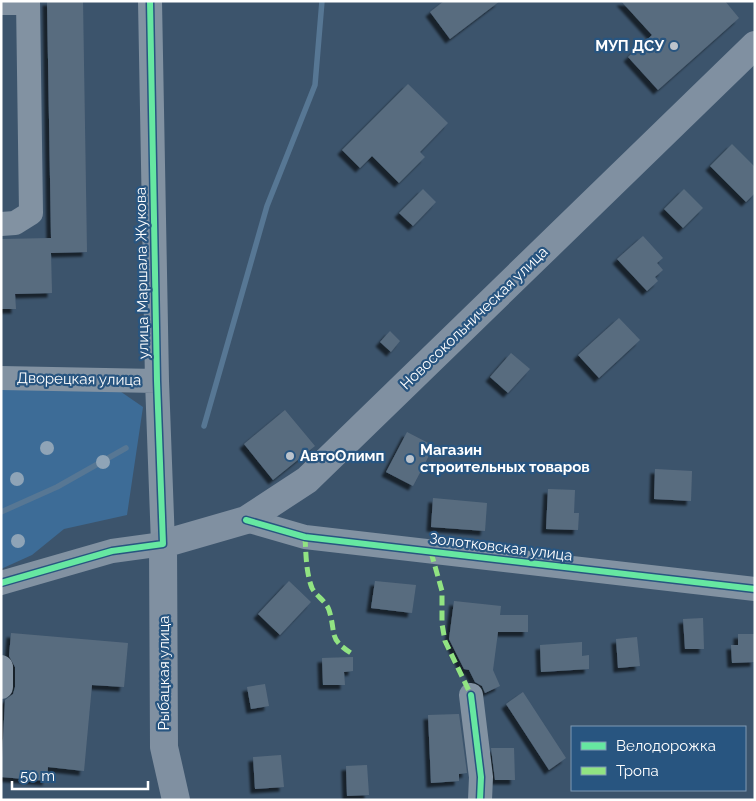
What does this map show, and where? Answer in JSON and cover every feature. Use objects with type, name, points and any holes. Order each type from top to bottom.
[{"type":"main road","name":"Новосокольническая улица","points":[[163,544],[246,520],[307,480],[755,45]]},
{"type":"main road","name":"Рыбацкая улица","points":[[163,544],[164,747],[176,800]]},
{"type":"street","name":"улица Маршала Жукова","points":[[150,1],[157,381],[163,544]]},
{"type":"street","points":[[1,3],[28,2],[31,213],[15,223],[1,224]]},
{"type":"street","name":"Дворецкая улица","points":[[1,378],[157,381]]},
{"type":"street","name":"Золотковская улица","points":[[246,520],[305,538],[755,589]]},
{"type":"street","points":[[1,583],[112,550],[163,544]]},
{"type":"street","points":[[1,667],[1,687]]},
{"type":"street","points":[[471,695],[481,777],[480,800]]},
{"type":"shaded area","points":[[1,386],[114,387],[143,407],[127,515],[64,529],[32,555],[1,569]]},
{"type":"building","points":[[47,1],[83,1],[87,252],[51,253],[52,293],[15,294],[16,309],[1,309],[2,239],[51,238]]},
{"type":"building","points":[[444,1],[500,1],[450,39],[430,12]]},
{"type":"building","name":"МУП ДСУ","points":[[621,1],[725,1],[739,18],[658,90],[628,57],[652,35]]},
{"type":"building","points":[[408,84],[448,123],[420,152],[425,157],[399,183],[372,156],[360,168],[342,150]]},
{"type":"building","points":[[732,144],[755,167],[755,193],[746,202],[710,166]]},
{"type":"building","points":[[423,189],[436,202],[413,226],[399,213]]},
{"type":"building","points":[[684,189],[703,208],[683,228],[664,209]]},
{"type":"building","points":[[643,236],[663,258],[657,263],[663,270],[655,277],[658,281],[647,291],[617,259]]},
{"type":"building","points":[[619,318],[640,340],[599,378],[578,355]]},
{"type":"building","points":[[390,331],[400,341],[391,352],[380,342]]},
{"type":"building","points":[[511,353],[530,369],[508,393],[490,377]]},
{"type":"building","points":[[285,410],[315,446],[273,480],[244,444]]},
{"type":"building","name":"Магазин строительных товаров","points":[[407,432],[434,446],[413,486],[386,472]]},
{"type":"building","points":[[655,469],[692,471],[691,501],[654,499]]},
{"type":"building","points":[[548,489],[575,490],[574,513],[579,513],[578,530],[546,529]]},
{"type":"building","points":[[433,498],[487,503],[485,531],[431,527]]},
{"type":"building","points":[[289,581],[311,602],[280,635],[258,614]]},
{"type":"building","points":[[375,581],[416,585],[412,613],[371,608]]},
{"type":"building","points":[[454,601],[501,606],[500,615],[528,615],[528,632],[498,632],[493,670],[500,686],[485,693],[482,686],[475,682],[469,670],[464,669],[449,639]]},
{"type":"building","points":[[703,618],[704,649],[685,649],[683,619]]},
{"type":"building","points":[[11,633],[128,643],[124,687],[92,685],[84,771],[48,767],[47,781],[1,777],[5,700],[13,694],[15,687],[15,667],[9,656]]},
{"type":"building","points":[[738,634],[755,634],[755,662],[732,663],[731,645],[738,645]]},
{"type":"building","points":[[637,637],[640,666],[618,668],[616,639]]},
{"type":"building","points":[[582,642],[582,656],[589,655],[589,669],[541,672],[540,645]]},
{"type":"building","points":[[353,657],[353,671],[344,672],[345,685],[323,685],[322,658]]},
{"type":"building","points":[[265,684],[269,706],[251,709],[247,687]]},
{"type":"building","points":[[523,692],[566,758],[549,770],[506,704]]},
{"type":"building","points":[[459,714],[467,773],[459,774],[459,781],[431,783],[428,715]]},
{"type":"building","points":[[491,748],[514,748],[515,780],[495,780]]},
{"type":"building","points":[[281,755],[284,787],[255,789],[253,757]]},
{"type":"building","points":[[367,765],[369,795],[347,796],[346,766]]},
{"type":"waterway","points":[[204,426],[267,206],[315,85],[322,1]]},
{"type":"waterway","points":[[1,512],[57,487],[126,448]]},
{"type":"marked path","points":[[305,537],[307,570],[312,588],[328,607],[336,640],[354,655]]},
{"type":"marked path","points":[[431,552],[442,591],[442,624],[445,641],[471,695]]},
{"type":"cycle path","points":[[1,583],[112,551],[163,544],[157,381],[150,1]]},
{"type":"cycle path","points":[[246,520],[305,537],[755,589]]},
{"type":"cycle path","points":[[471,695],[481,777],[480,800]]},
{"type":"place","name":"МУП ДСУ","points":[[674,46]]},
{"type":"place","name":"АвтоОлимп","points":[[290,456]]},
{"type":"place","name":"Магазин строительных товаров","points":[[410,459]]}]
